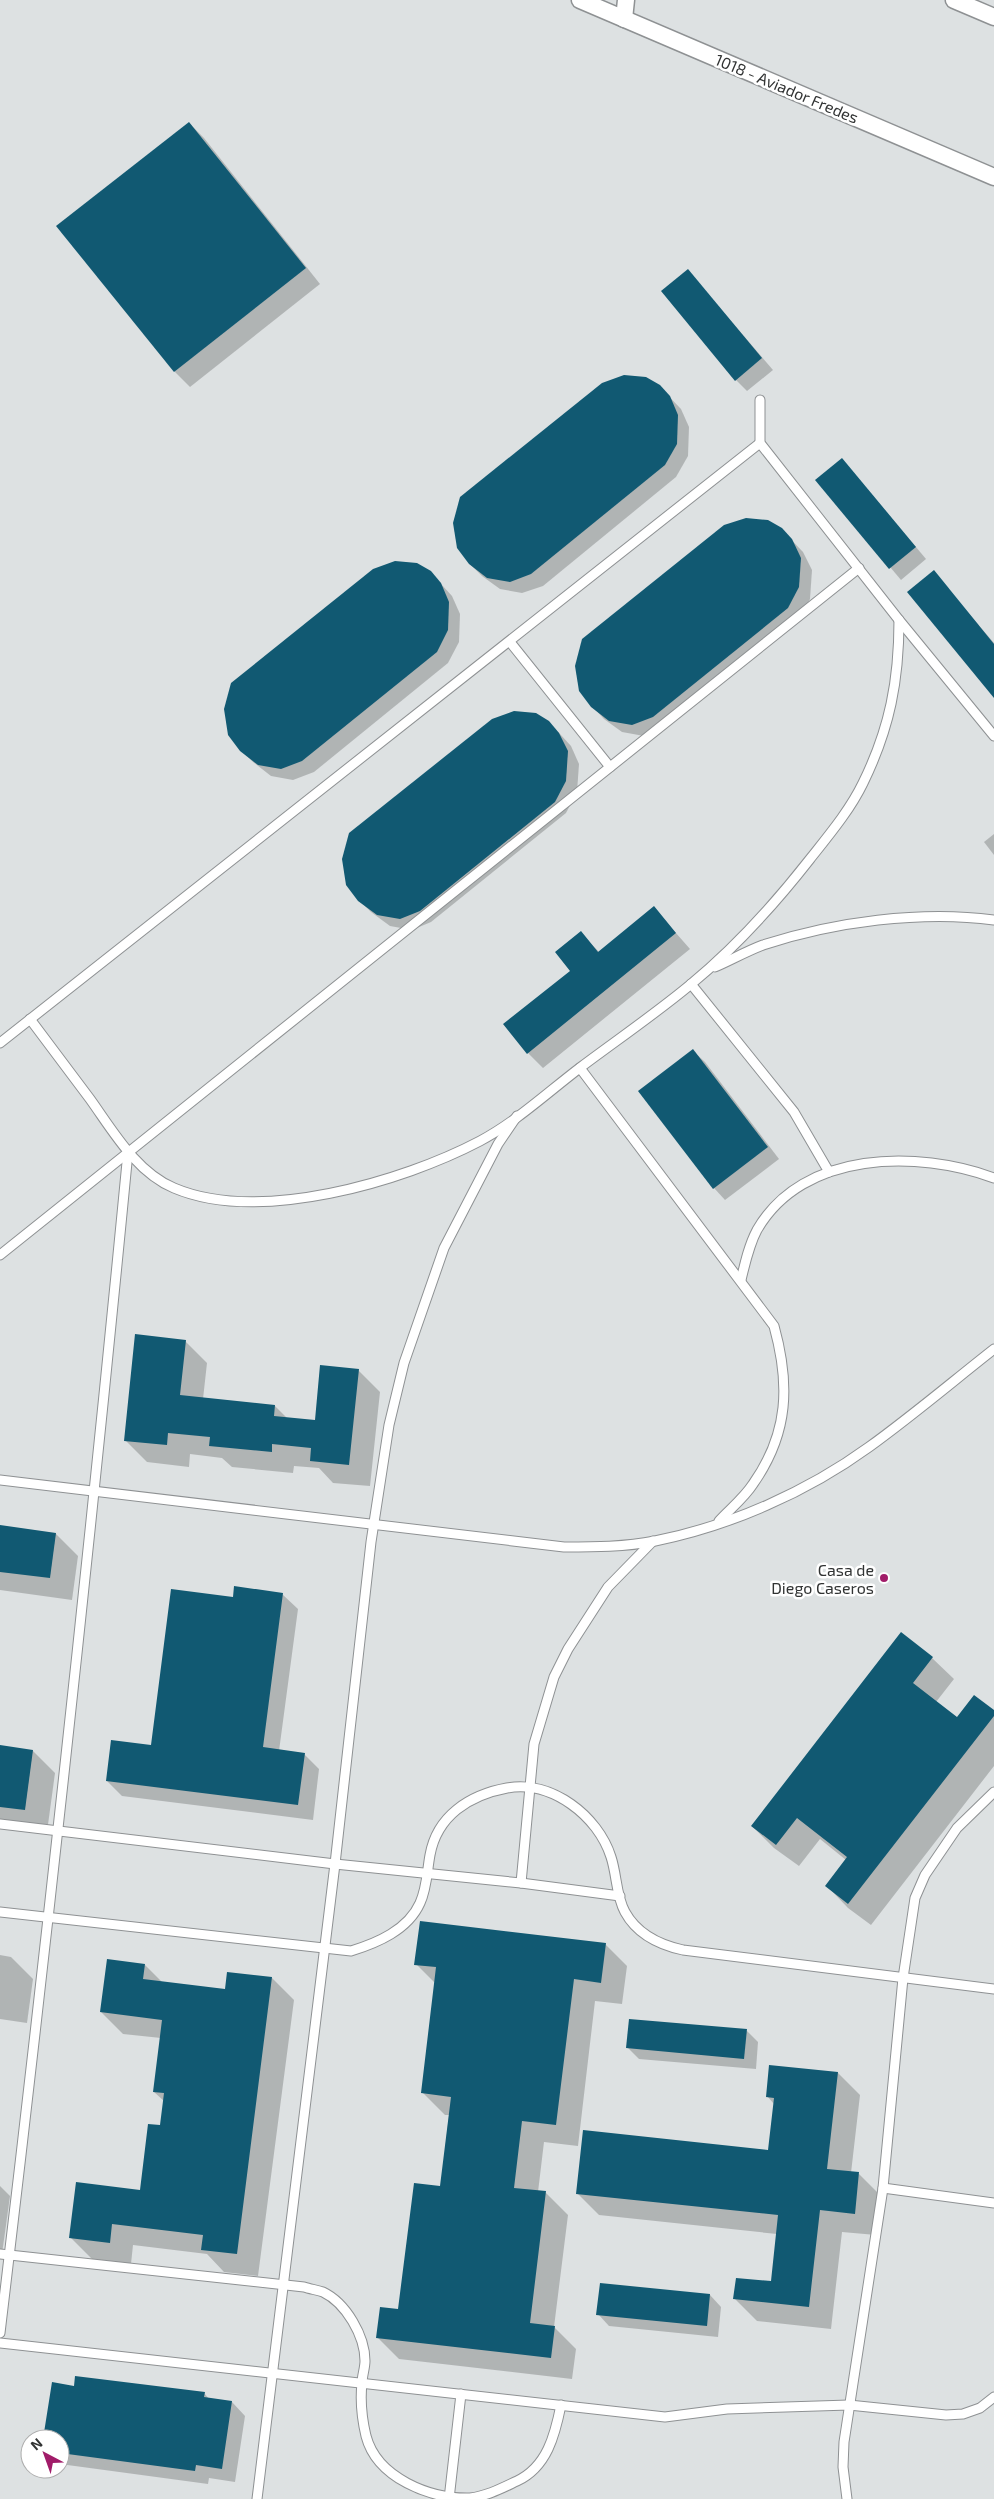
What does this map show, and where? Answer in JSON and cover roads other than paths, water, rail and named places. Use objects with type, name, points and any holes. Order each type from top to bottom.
[{"type":"street","name":"1018 - Aviador Fredes","points":[[580,0],[994,177]]},
{"type":"street","points":[[624,19],[626,0]]},
{"type":"street","points":[[954,0],[994,17]]},
{"type":"lane","points":[[760,400],[760,443],[899,620],[994,736]]},
{"type":"lane","points":[[0,1043],[760,443]]},
{"type":"lane","points":[[0,1255],[860,568]]},
{"type":"lane","points":[[30,1019],[128,1152],[160,1181],[177,1190],[207,1198],[278,1201],[332,1193],[406,1172],[482,1140],[517,1116],[691,984],[748,932],[788,888],[834,829],[862,784],[883,738],[890,714],[899,657],[899,620]]},
{"type":"lane","points":[[510,642],[610,767]]},
{"type":"lane","points":[[705,972],[763,945],[829,928],[920,917],[975,917],[994,920]]},
{"type":"lane","points":[[691,984],[794,1112],[829,1172]]},
{"type":"lane","points":[[580,1068],[774,1326],[781,1352],[785,1388],[783,1420],[772,1454],[752,1486],[716,1524]]},
{"type":"lane","points":[[257,2499],[374,1523],[389,1425],[404,1363],[444,1248],[498,1144],[517,1116]]},
{"type":"lane","points":[[0,2333],[5,2255],[50,1918],[96,1491],[128,1152]]},
{"type":"lane","points":[[741,1280],[748,1251],[757,1230],[768,1215],[794,1189],[829,1172],[894,1160],[931,1162],[965,1168],[994,1178]]},
{"type":"lane","points":[[0,1480],[564,1547],[600,1547],[654,1541],[716,1524],[760,1507],[834,1470],[869,1448],[994,1349]]},
{"type":"lane","points":[[521,1883],[534,1744],[546,1701],[561,1663],[608,1587],[654,1541]]},
{"type":"lane","points":[[0,1912],[324,1949],[350,1950],[377,1942],[411,1918],[420,1905],[434,1840],[444,1820],[462,1805],[494,1791],[529,1787],[558,1797],[574,1805],[586,1815],[602,1835],[611,1857],[620,1896],[631,1921],[648,1936],[663,1945],[683,1950],[994,1989]]},
{"type":"lane","points":[[847,2499],[843,2467],[849,2404],[883,2188],[903,1978],[916,1898],[925,1875],[957,1828],[992,1793]]},
{"type":"lane","points":[[0,1824],[620,1896]]},
{"type":"lane","points":[[883,2188],[994,2203]]},
{"type":"lane","points":[[5,2255],[282,2285],[323,2292],[338,2304],[350,2318],[361,2338],[365,2361],[361,2415],[367,2439],[376,2455],[388,2470],[403,2482],[425,2492],[449,2498],[470,2498],[493,2492],[520,2480],[544,2456],[554,2438],[561,2405]]},
{"type":"lane","points":[[0,2343],[665,2417],[727,2409],[849,2404],[955,2415],[980,2408],[994,2398]]},
{"type":"lane","points":[[449,2498],[461,2394]]},
{"type":"place","name":"Casa de Diego Caseros","points":[[884,1578]]}]
